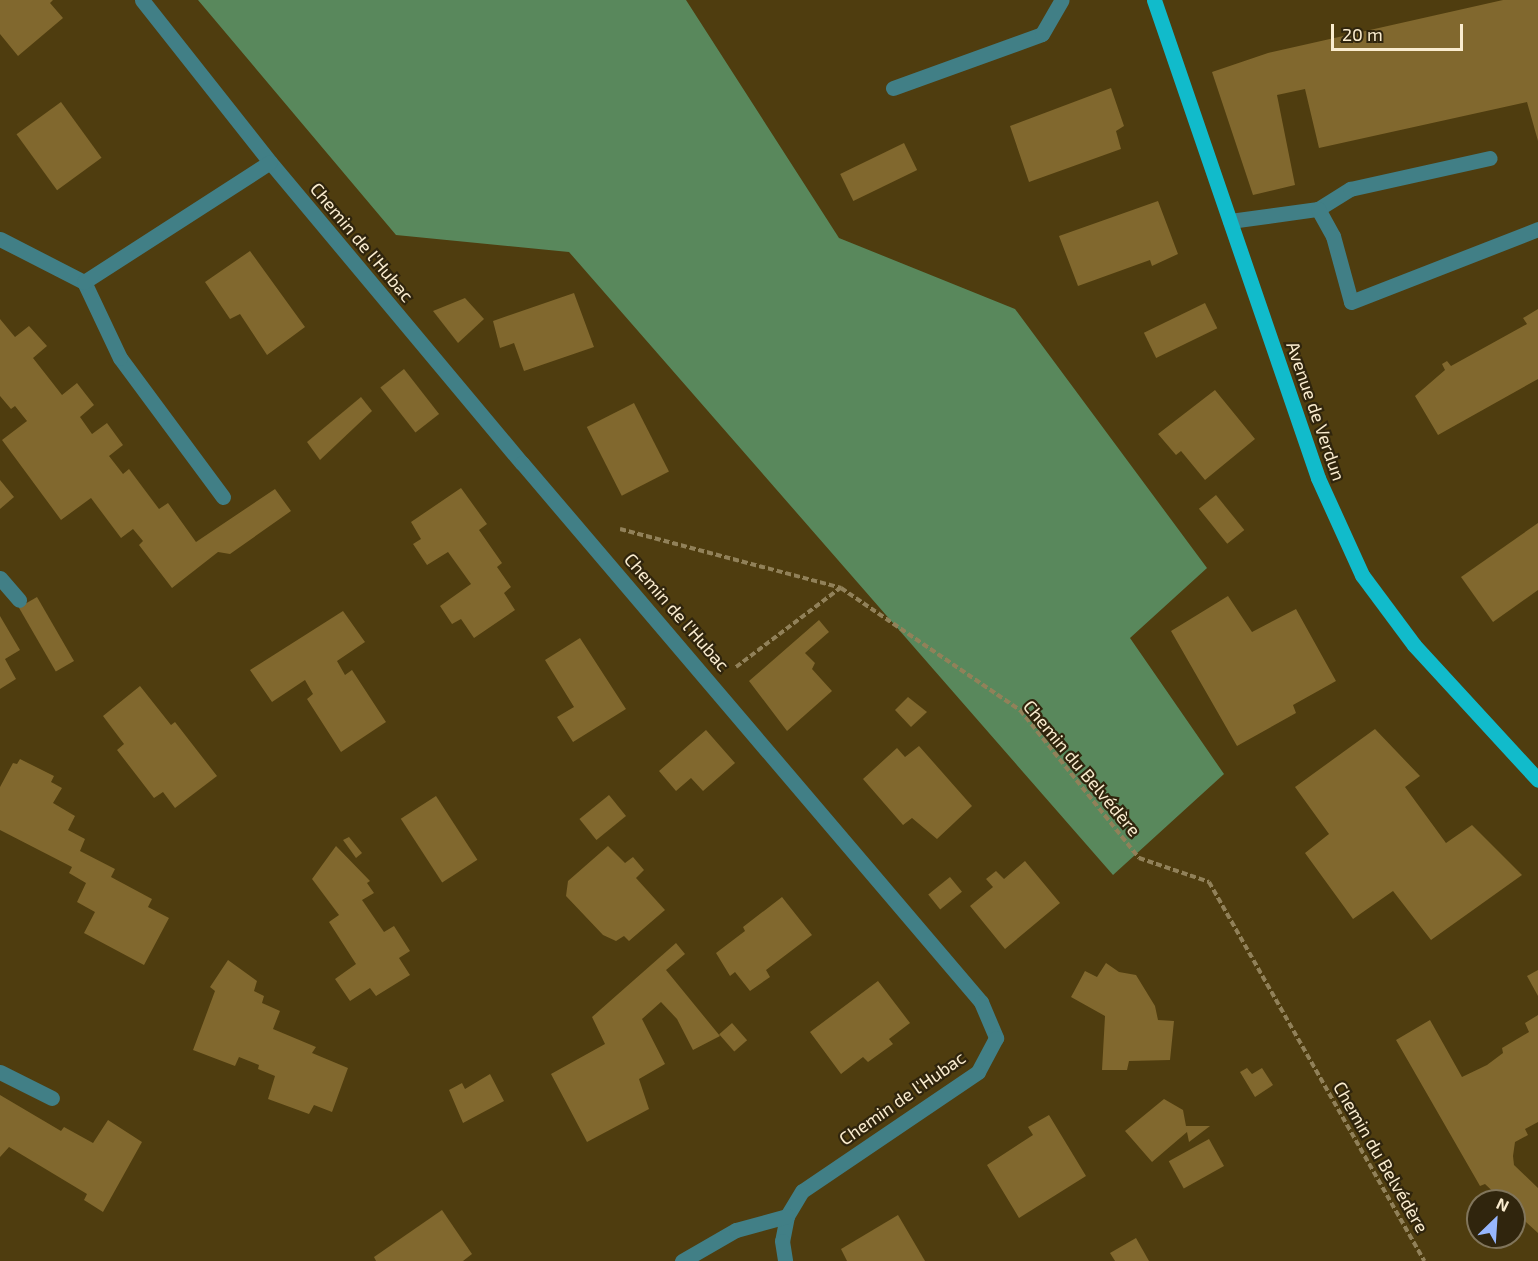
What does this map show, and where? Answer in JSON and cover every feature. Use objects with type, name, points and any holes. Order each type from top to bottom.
[{"type":"main road","name":"Avenue de Verdun","points":[[1154,0],[1318,478],[1362,575],[1414,645],[1538,780]]},
{"type":"street","name":"Chemin de l'Hubac","points":[[142,0],[270,162],[522,463],[713,684],[981,1002],[996,1038],[978,1072],[802,1191],[787,1216],[782,1241],[785,1261]]},
{"type":"street","points":[[893,88],[1042,34],[1062,0]]},
{"type":"street","points":[[1230,221],[1318,209],[1350,189],[1490,158]]},
{"type":"street","points":[[84,282],[270,162]]},
{"type":"street","points":[[1318,209],[1333,236],[1351,302],[1538,229]]},
{"type":"street","points":[[0,238],[84,282],[120,358],[223,497]]},
{"type":"street","points":[[0,578],[20,600]]},
{"type":"street","points":[[0,1072],[52,1098]]},
{"type":"street","points":[[682,1261],[736,1230],[787,1216]]},
{"type":"path","name":"Chemin du Belvédère","points":[[614,523],[622,530],[841,588],[1020,710],[1139,858],[1209,882],[1424,1261]]},
{"type":"path","points":[[713,684],[841,588]]},
{"type":"green space","points":[[198,0],[686,0],[839,238],[1015,309],[1207,568],[1130,638],[1224,774],[1113,875],[569,252],[396,235]]},
{"type":"building","points":[[0,0],[53,0],[50,3],[63,18],[18,56],[0,34]]},
{"type":"building","points":[[1503,0],[1538,0],[1538,141],[1527,102],[1319,148],[1305,89],[1277,95],[1295,185],[1253,195],[1212,72],[1268,53]]},
{"type":"building","points":[[1111,88],[1124,126],[1116,131],[1121,149],[1029,182],[1010,126]]},
{"type":"building","points":[[61,102],[102,158],[57,190],[17,134]]},
{"type":"building","points":[[904,143],[917,170],[853,201],[840,174]]},
{"type":"building","points":[[1158,201],[1178,254],[1152,266],[1150,260],[1078,286],[1059,236]]},
{"type":"building","points":[[250,251],[305,327],[267,355],[240,314],[230,319],[205,282]]},
{"type":"building","points":[[574,293],[594,347],[524,371],[514,343],[500,348],[493,321]]},
{"type":"building","points":[[465,298],[484,319],[458,343],[433,311]]},
{"type":"building","points":[[1205,303],[1217,328],[1156,358],[1144,333]]},
{"type":"building","points":[[1538,309],[1538,379],[1438,435],[1415,396],[1445,370],[1442,364],[1447,361],[1451,366],[1527,324],[1523,318]]},
{"type":"building","points":[[0,319],[15,337],[29,326],[47,346],[33,358],[62,395],[77,383],[94,405],[80,417],[92,434],[107,423],[123,445],[109,456],[123,474],[129,469],[159,509],[168,503],[196,542],[275,489],[291,511],[230,554],[218,552],[172,588],[139,545],[143,541],[133,529],[121,538],[91,498],[61,520],[2,440],[27,421],[15,406],[11,409],[0,396]]},
{"type":"building","points":[[404,369],[439,414],[415,432],[380,387]]},
{"type":"building","points":[[1215,390],[1255,439],[1205,480],[1181,451],[1176,455],[1158,434]]},
{"type":"building","points":[[361,397],[372,411],[320,460],[307,442]]},
{"type":"building","points":[[634,403],[669,472],[622,496],[587,427]]},
{"type":"building","points":[[0,480],[14,497],[0,509]]},
{"type":"building","points":[[461,488],[487,524],[479,530],[502,563],[497,567],[511,587],[504,593],[515,610],[474,638],[461,619],[452,624],[440,606],[471,584],[448,552],[427,565],[413,544],[421,539],[411,522]]},
{"type":"building","points":[[1216,495],[1244,530],[1227,544],[1199,509]]},
{"type":"building","points":[[1538,523],[1538,590],[1493,622],[1461,577]]},
{"type":"building","points":[[1228,596],[1252,632],[1296,609],[1336,681],[1293,705],[1296,713],[1237,746],[1171,631]]},
{"type":"building","points":[[37,597],[74,661],[56,672],[19,608]]},
{"type":"building","points":[[343,611],[365,642],[337,661],[345,675],[352,670],[386,722],[341,752],[307,699],[313,694],[305,680],[272,702],[250,670]]},
{"type":"building","points":[[0,616],[20,650],[5,659],[16,679],[0,689]]},
{"type":"building","points":[[819,620],[829,632],[805,653],[815,663],[812,669],[832,691],[787,731],[749,681]]},
{"type":"building","points":[[580,638],[626,709],[573,742],[557,717],[574,707],[545,660]]},
{"type":"building","points":[[140,686],[171,725],[175,722],[217,776],[175,808],[163,792],[154,798],[117,750],[124,744],[103,716]]},
{"type":"building","points":[[908,697],[927,712],[911,727],[895,710]]},
{"type":"building","points":[[1375,729],[1420,776],[1405,787],[1446,843],[1472,825],[1522,875],[1431,940],[1393,891],[1353,919],[1305,853],[1329,834],[1295,787]]},
{"type":"building","points":[[706,730],[735,763],[703,791],[691,778],[676,791],[659,771]]},
{"type":"building","points":[[919,746],[972,806],[937,839],[912,818],[903,825],[863,779],[897,748],[905,757]]},
{"type":"building","points":[[20,759],[54,776],[51,782],[62,788],[53,803],[75,816],[68,830],[85,839],[80,851],[115,869],[111,877],[152,899],[148,907],[169,918],[144,965],[84,933],[95,912],[77,902],[86,883],[69,873],[72,867],[0,830],[0,787],[13,763],[17,764]]},
{"type":"building","points":[[609,795],[626,816],[596,840],[579,819]]},
{"type":"building","points":[[436,796],[477,860],[442,883],[401,819]]},
{"type":"building","points":[[349,837],[362,853],[356,858],[343,840]]},
{"type":"building","points":[[336,846],[370,881],[367,883],[374,893],[362,900],[384,932],[394,926],[410,951],[399,958],[410,975],[376,996],[370,988],[350,1001],[335,979],[356,964],[329,922],[339,915],[312,879]]},
{"type":"building","points":[[608,846],[625,863],[633,857],[644,870],[636,878],[665,910],[629,941],[624,936],[616,941],[603,935],[566,896],[568,881]]},
{"type":"building","points":[[1025,861],[1060,903],[1005,949],[970,906],[993,887],[986,879],[996,871],[1004,879]]},
{"type":"building","points":[[950,877],[962,892],[940,909],[928,895]]},
{"type":"building","points":[[782,897],[812,935],[766,970],[770,977],[750,991],[735,972],[730,976],[716,953],[745,931],[743,927]]},
{"type":"building","points":[[676,943],[685,954],[666,970],[720,1036],[693,1050],[677,1019],[661,1002],[642,1019],[665,1064],[639,1079],[649,1109],[587,1142],[551,1074],[605,1044],[592,1017]]},
{"type":"building","points":[[228,960],[257,981],[254,991],[264,996],[262,1003],[280,1011],[273,1029],[316,1047],[312,1053],[348,1068],[332,1112],[314,1105],[309,1114],[268,1099],[275,1076],[258,1069],[259,1065],[239,1057],[235,1066],[193,1050],[215,991],[210,987]]},
{"type":"building","points":[[1106,963],[1119,972],[1136,975],[1155,1006],[1158,1020],[1174,1021],[1170,1060],[1129,1061],[1127,1070],[1102,1070],[1105,1016],[1071,997],[1085,971],[1097,977]]},
{"type":"building","points":[[1538,970],[1538,996],[1527,976]]},
{"type":"building","points":[[878,981],[910,1023],[889,1039],[893,1044],[868,1062],[863,1057],[841,1074],[810,1032]]},
{"type":"building","points":[[1538,1015],[1538,1122],[1525,1129],[1528,1135],[1515,1142],[1513,1156],[1514,1165],[1538,1188],[1538,1233],[1526,1222],[1526,1189],[1490,1189],[1485,1184],[1480,1186],[1396,1040],[1430,1020],[1462,1077],[1487,1065],[1503,1053],[1502,1048],[1529,1032],[1525,1023]]},
{"type":"building","points":[[732,1023],[747,1040],[734,1052],[719,1034]]},
{"type":"building","points":[[1247,1068],[1252,1074],[1262,1068],[1273,1085],[1255,1097],[1240,1072]]},
{"type":"building","points":[[490,1074],[504,1101],[463,1123],[449,1090],[462,1083],[465,1089]]},
{"type":"building","points":[[0,1095],[61,1131],[64,1127],[93,1143],[108,1120],[142,1142],[103,1212],[84,1200],[87,1194],[9,1147],[0,1157]]},
{"type":"building","points":[[1164,1099],[1183,1110],[1186,1126],[1210,1126],[1189,1142],[1187,1132],[1152,1162],[1125,1131]]},
{"type":"building","points":[[1049,1115],[1086,1176],[1019,1218],[987,1165],[1033,1135],[1028,1127]]},
{"type":"building","points":[[1209,1139],[1224,1166],[1184,1188],[1169,1161]]},
{"type":"building","points":[[442,1210],[472,1254],[463,1261],[376,1261],[374,1257]]},
{"type":"building","points":[[898,1215],[925,1261],[847,1261],[841,1249]]},
{"type":"building","points":[[1136,1238],[1149,1261],[1115,1261],[1110,1253]]}]
